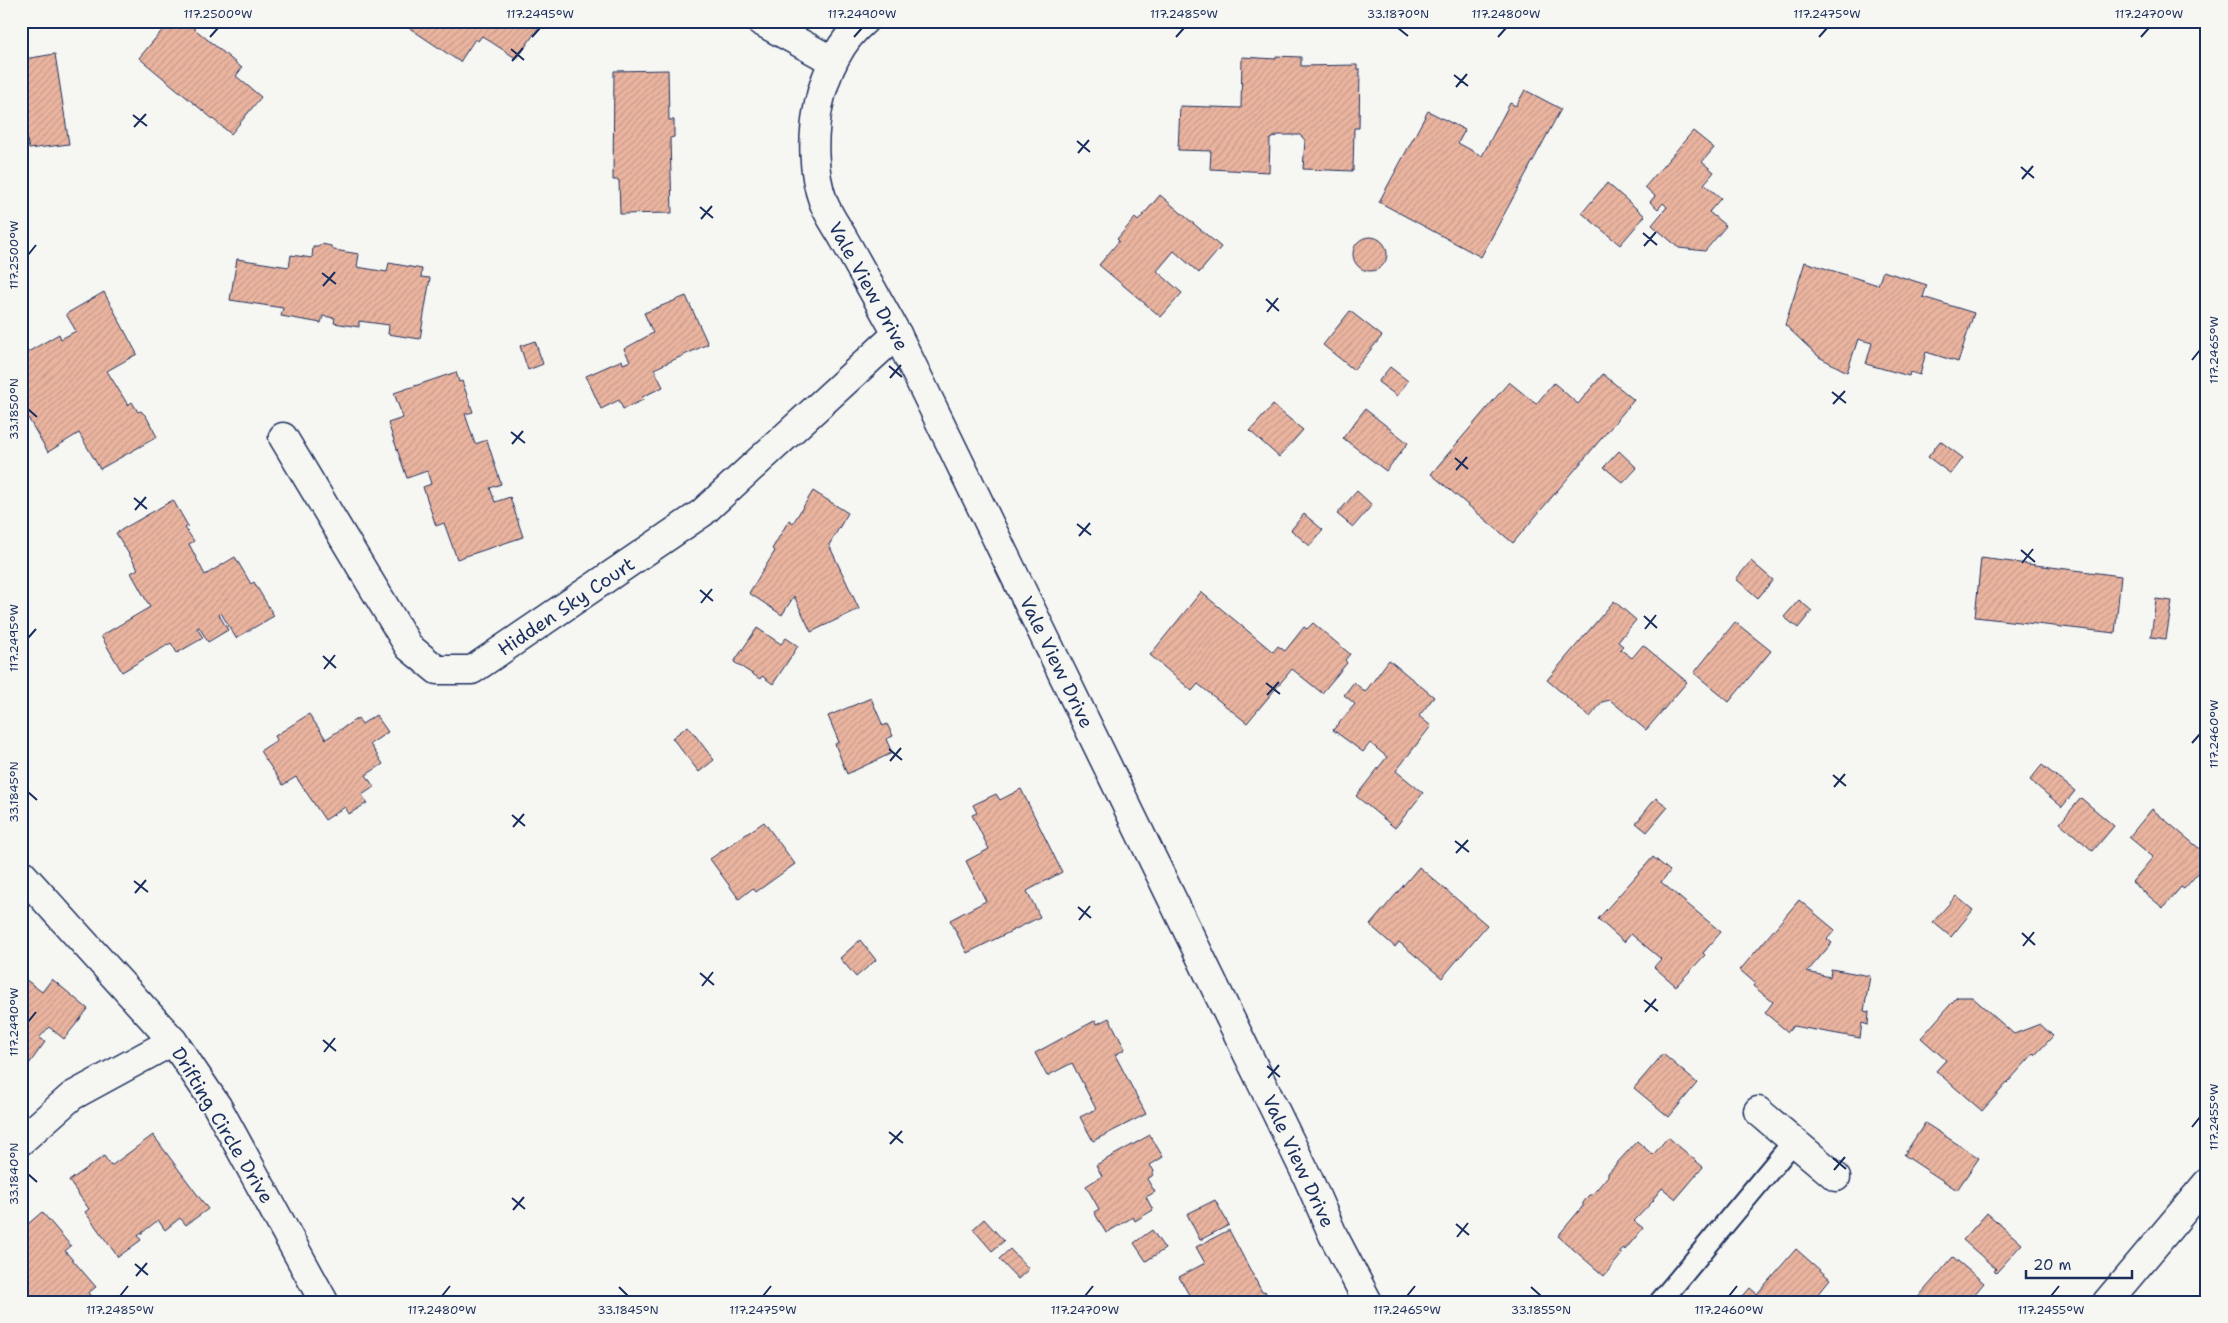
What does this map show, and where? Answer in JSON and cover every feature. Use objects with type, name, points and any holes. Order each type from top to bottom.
[{"type":"street","points":[[760,21],[833,61]]},
{"type":"street","name":"Vale View Drive","points":[[864,21],[856,28],[833,61],[821,92],[813,161],[823,202],[898,334],[1307,1176],[1333,1234],[1368,1302]]},
{"type":"street","name":"Hidden Sky Court","points":[[284,437],[409,647],[437,670],[472,670],[702,513],[898,334]]},
{"type":"street","name":"Drifting Circle Drive","points":[[21,873],[173,1041],[217,1106],[324,1302]]},
{"type":"street","points":[[21,1141],[72,1096],[173,1041]]},
{"type":"street","points":[[1758,1111],[1836,1177]]},
{"type":"street","points":[[2107,1302],[2207,1183]]},
{"type":"lane","points":[[1660,1302],[1794,1141]]},
{"type":"building","points":[[170,21],[185,21],[242,68],[236,76],[261,97],[231,134],[139,58]]},
{"type":"building","points":[[399,21],[536,21],[540,25],[517,59],[482,36],[478,41],[475,39],[460,62]]},
{"type":"building","points":[[21,48],[24,59],[55,54],[69,144],[29,149],[26,136],[21,137]]},
{"type":"building","points":[[1276,56],[1301,57],[1301,66],[1357,65],[1357,69],[1360,69],[1359,128],[1354,128],[1353,171],[1303,169],[1305,140],[1300,135],[1278,135],[1270,139],[1269,172],[1210,169],[1211,151],[1178,150],[1180,106],[1241,108],[1242,57],[1276,59]]},
{"type":"building","points":[[668,70],[669,120],[674,120],[674,137],[670,138],[672,213],[620,214],[619,180],[613,180],[614,71]]},
{"type":"building","points":[[1525,90],[1561,109],[1481,257],[1379,202],[1428,111],[1465,130],[1458,143],[1482,156],[1510,103],[1516,106]]},
{"type":"building","points":[[1693,131],[1714,148],[1702,162],[1714,172],[1704,184],[1721,198],[1709,212],[1726,226],[1705,251],[1679,248],[1652,225],[1667,207],[1663,203],[1658,209],[1650,202],[1655,196],[1645,187]]},
{"type":"building","points":[[1607,183],[1645,216],[1620,245],[1582,213]]},
{"type":"building","points":[[1160,195],[1221,247],[1199,273],[1174,251],[1157,271],[1182,293],[1161,317],[1099,265],[1119,241],[1117,239],[1135,218],[1138,221]]},
{"type":"building","points":[[1370,237],[1377,238],[1382,242],[1386,247],[1386,261],[1382,266],[1377,270],[1370,271],[1363,270],[1358,266],[1354,261],[1353,254],[1354,247],[1358,242],[1363,238]]},
{"type":"building","points":[[322,244],[331,246],[334,250],[359,254],[357,267],[387,272],[389,263],[422,269],[421,277],[430,278],[420,339],[388,334],[389,325],[359,321],[359,327],[334,323],[335,318],[323,316],[321,323],[281,316],[283,308],[230,300],[237,259],[289,267],[291,255],[312,258],[313,247],[318,247]]},
{"type":"building","points":[[1805,262],[1878,285],[1883,271],[1927,285],[1923,297],[1974,313],[1958,362],[1926,352],[1920,375],[1910,372],[1909,376],[1866,364],[1872,343],[1858,339],[1847,372],[1819,357],[1785,325]]},
{"type":"building","points":[[104,292],[137,354],[107,371],[128,405],[132,402],[138,412],[141,411],[146,416],[157,437],[100,469],[79,433],[48,452],[21,406],[21,375],[28,371],[21,356],[59,334],[61,339],[76,331],[66,314]]},
{"type":"building","points":[[686,296],[708,344],[654,369],[663,387],[642,397],[643,400],[623,409],[619,400],[601,409],[586,376],[622,360],[623,364],[630,361],[624,349],[653,333],[644,313]]},
{"type":"building","points":[[1350,311],[1382,336],[1354,370],[1323,345]]},
{"type":"building","points":[[535,341],[543,364],[528,370],[520,346]]},
{"type":"building","points":[[1390,367],[1408,381],[1397,396],[1378,382]]},
{"type":"building","points":[[456,372],[459,382],[462,381],[473,412],[465,414],[475,444],[487,440],[501,484],[490,488],[495,502],[510,497],[523,537],[457,559],[444,523],[436,526],[423,487],[431,484],[427,471],[407,478],[388,423],[403,418],[394,393]]},
{"type":"building","points":[[1603,374],[1634,400],[1513,543],[1431,474],[1509,382],[1536,404],[1554,383],[1578,404]]},
{"type":"building","points":[[1273,405],[1303,430],[1279,457],[1250,431]]},
{"type":"building","points":[[1365,409],[1408,443],[1386,471],[1343,438]]},
{"type":"building","points":[[1940,441],[1963,458],[1951,474],[1928,457]]},
{"type":"building","points":[[1619,451],[1637,468],[1623,483],[1604,467]]},
{"type":"building","points":[[813,491],[848,513],[829,545],[859,609],[811,632],[794,596],[782,615],[749,593],[775,551],[772,549],[789,520],[793,523]]},
{"type":"building","points":[[1357,491],[1372,505],[1353,527],[1337,514]]},
{"type":"building","points":[[173,500],[188,526],[185,528],[194,541],[189,544],[205,575],[235,557],[251,584],[254,582],[274,616],[236,638],[221,613],[219,615],[228,630],[208,642],[199,627],[197,628],[203,638],[177,653],[171,643],[122,672],[101,636],[150,607],[131,573],[138,569],[116,533]]},
{"type":"building","points":[[1304,514],[1323,530],[1310,546],[1291,530]]},
{"type":"building","points":[[1981,558],[2121,576],[2115,633],[1975,617]]},
{"type":"building","points":[[1751,561],[1773,580],[1758,598],[1736,579]]},
{"type":"building","points":[[1201,592],[1273,652],[1278,646],[1285,651],[1304,627],[1307,629],[1313,623],[1350,654],[1345,660],[1347,663],[1322,693],[1292,669],[1247,723],[1198,684],[1192,691],[1150,655]]},
{"type":"building","points":[[2156,599],[2172,601],[2166,639],[2151,637]]},
{"type":"building","points":[[1799,600],[1812,611],[1798,628],[1784,617]]},
{"type":"building","points":[[1614,601],[1636,620],[1618,642],[1623,646],[1620,649],[1632,658],[1643,645],[1687,682],[1646,730],[1610,700],[1602,702],[1590,717],[1547,680]]},
{"type":"building","points":[[1735,622],[1771,651],[1729,702],[1694,673]]},
{"type":"building","points":[[757,628],[781,644],[786,638],[798,646],[773,684],[762,676],[760,679],[734,662]]},
{"type":"building","points":[[1389,660],[1434,697],[1419,716],[1431,726],[1396,771],[1423,793],[1395,828],[1356,796],[1387,757],[1370,743],[1363,752],[1333,730],[1355,704],[1344,695],[1354,682],[1365,692]]},
{"type":"building","points":[[871,698],[883,726],[887,724],[893,736],[886,739],[892,753],[847,774],[835,744],[839,742],[828,716]]},
{"type":"building","points":[[309,714],[326,739],[358,718],[362,724],[376,715],[388,732],[370,744],[383,764],[366,775],[374,787],[362,795],[367,803],[349,814],[345,807],[325,820],[296,777],[283,785],[260,751],[277,740],[275,736]]},
{"type":"building","points":[[688,726],[714,760],[699,772],[672,738]]},
{"type":"building","points":[[2042,765],[2075,791],[2062,807],[2030,780]]},
{"type":"building","points":[[1021,789],[1062,872],[1027,891],[1040,917],[967,953],[950,920],[986,901],[966,861],[989,849],[972,815],[977,813],[973,805],[996,794],[1000,800]]},
{"type":"building","points":[[1656,798],[1668,807],[1647,832],[1636,823]]},
{"type":"building","points":[[2081,798],[2114,826],[2093,851],[2060,823]]},
{"type":"building","points":[[2152,809],[2207,855],[2207,863],[2184,889],[2181,887],[2163,908],[2132,882],[2153,857],[2129,837]]},
{"type":"building","points":[[764,822],[795,864],[756,892],[753,888],[739,899],[710,859]]},
{"type":"building","points":[[1653,857],[1670,871],[1661,882],[1721,932],[1703,953],[1705,955],[1676,986],[1654,967],[1661,959],[1631,934],[1624,942],[1598,919]]},
{"type":"building","points":[[1419,867],[1487,925],[1442,978],[1399,942],[1395,947],[1370,925]]},
{"type":"building","points":[[1956,896],[1973,910],[1951,937],[1933,922]]},
{"type":"building","points":[[1799,900],[1835,930],[1827,939],[1832,943],[1807,972],[1830,977],[1831,969],[1870,976],[1864,1011],[1869,1012],[1868,1025],[1862,1023],[1860,1038],[1793,1026],[1788,1032],[1765,1013],[1773,1002],[1753,986],[1755,983],[1740,970]]},
{"type":"building","points":[[860,940],[876,960],[856,977],[840,958]]},
{"type":"building","points":[[25,979],[42,992],[52,979],[88,1009],[64,1039],[49,1027],[39,1038],[45,1042],[21,1075],[21,983]]},
{"type":"building","points":[[1957,997],[1972,997],[2014,1034],[2040,1024],[2053,1036],[2035,1055],[2034,1053],[1982,1111],[1936,1071],[1946,1060],[1921,1038]]},
{"type":"building","points":[[1109,1018],[1125,1049],[1115,1055],[1146,1114],[1093,1141],[1080,1117],[1096,1109],[1072,1063],[1047,1076],[1035,1053],[1096,1020],[1097,1024]]},
{"type":"building","points":[[1663,1054],[1697,1083],[1669,1117],[1634,1088]]},
{"type":"building","points":[[1925,1123],[1979,1158],[1957,1190],[1904,1155]]},
{"type":"building","points":[[153,1135],[208,1209],[186,1225],[180,1218],[165,1230],[158,1220],[138,1236],[141,1240],[118,1257],[85,1212],[89,1209],[69,1181],[104,1156],[111,1166]]},
{"type":"building","points":[[1150,1135],[1163,1157],[1150,1165],[1154,1171],[1152,1176],[1147,1179],[1155,1192],[1146,1197],[1153,1210],[1135,1221],[1133,1217],[1106,1233],[1094,1212],[1099,1209],[1086,1186],[1102,1176],[1096,1165]]},
{"type":"building","points":[[1668,1137],[1703,1167],[1676,1199],[1662,1188],[1654,1200],[1634,1221],[1643,1228],[1625,1250],[1624,1248],[1619,1252],[1622,1254],[1604,1276],[1558,1236],[1583,1206],[1589,1195],[1592,1195],[1608,1176],[1608,1173],[1637,1141],[1653,1155]]},
{"type":"building","points":[[1215,1200],[1229,1225],[1200,1240],[1187,1214]]},
{"type":"building","points":[[42,1212],[71,1246],[65,1251],[96,1287],[88,1293],[96,1302],[21,1302],[21,1230]]},
{"type":"building","points":[[1987,1213],[2022,1244],[1996,1273],[1994,1271],[1996,1269],[1963,1240]]},
{"type":"building","points":[[984,1219],[1004,1241],[992,1251],[973,1229]]},
{"type":"building","points":[[1152,1230],[1165,1249],[1146,1261],[1134,1243]]},
{"type":"building","points":[[1229,1230],[1262,1292],[1265,1291],[1270,1302],[1193,1302],[1179,1277],[1205,1263],[1196,1247]]},
{"type":"building","points":[[1010,1249],[1029,1269],[1018,1279],[999,1259]]},
{"type":"building","points":[[1796,1249],[1830,1279],[1811,1302],[1738,1302],[1750,1288],[1757,1294]]},
{"type":"building","points":[[1953,1257],[1984,1283],[1968,1302],[1914,1302]]}]
